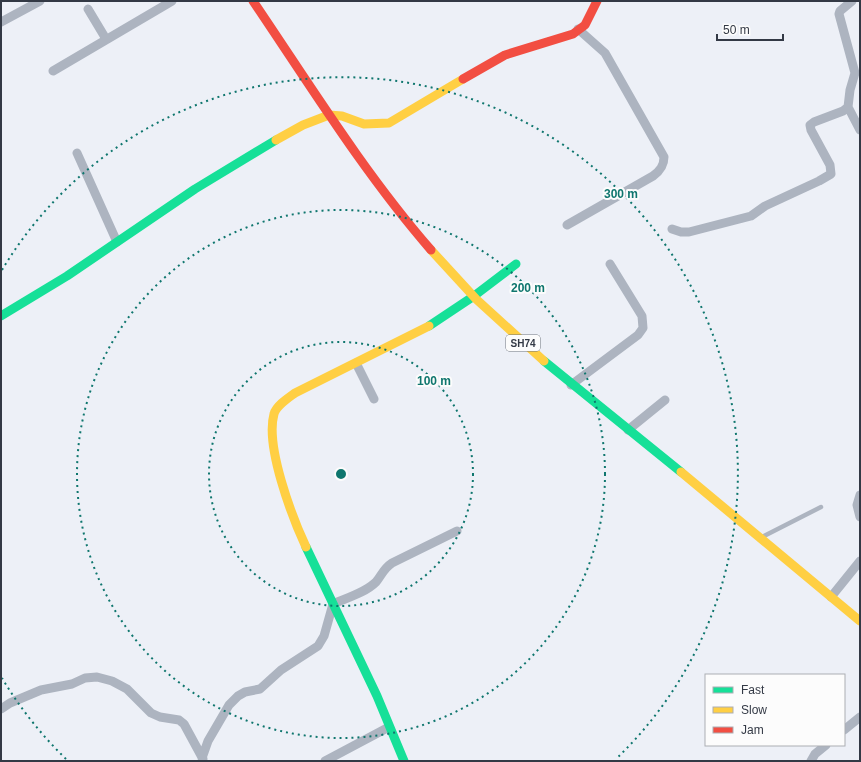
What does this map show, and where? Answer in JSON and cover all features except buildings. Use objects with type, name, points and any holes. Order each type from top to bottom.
[{"type":"main road","name":"SH74","points":[[253,1],[330,114],[415,228],[453,274],[474,296],[522,342],[571,385],[860,621]]},
{"type":"main road","points":[[1,316],[47,289],[244,159],[311,122],[330,114],[365,124],[377,125],[388,123],[505,55],[555,41],[585,25],[598,1]]},
{"type":"main road","points":[[404,761],[378,696],[295,523],[273,446],[272,431],[274,413],[285,400],[295,393],[436,322],[474,296],[516,264]]},
{"type":"street","points":[[1,22],[40,1]]},
{"type":"street","points":[[53,71],[172,1]]},
{"type":"street","points":[[852,1],[840,11],[839,14],[855,73],[850,90],[848,107],[860,130]]},
{"type":"street","points":[[88,9],[106,39]]},
{"type":"street","points":[[567,225],[653,176],[664,164],[664,157],[605,53],[578,29]]},
{"type":"street","points":[[672,229],[681,232],[689,232],[751,216],[765,206],[829,176],[832,171],[830,165],[810,126],[814,122],[843,112],[848,107]]},
{"type":"street","points":[[77,153],[117,242]]},
{"type":"street","points":[[571,385],[638,335],[643,328],[642,316],[610,264]]},
{"type":"street","points":[[356,363],[374,399]]},
{"type":"street","points":[[628,430],[665,400]]},
{"type":"street","points":[[860,495],[857,505],[860,518]]},
{"type":"street","points":[[203,759],[208,741],[229,705],[238,696],[246,692],[260,689],[281,670],[318,646],[324,636],[333,604],[368,589],[376,582],[384,569],[392,563],[457,531]]},
{"type":"street","points":[[831,597],[860,561]]},
{"type":"street","points":[[1,709],[10,703],[41,690],[72,684],[85,678],[97,677],[112,681],[127,690],[151,713],[160,717],[179,720],[191,735],[203,759]]},
{"type":"street","points":[[845,729],[860,717]]},
{"type":"street","points":[[325,761],[390,727]]},
{"type":"street","points":[[811,761],[815,754],[825,746]]},
{"type":"lane","points":[[760,538],[821,507]]},
{"type":"traffic: fast","points":[[1,316],[67,276],[195,189],[276,140]]},
{"type":"traffic: fast","points":[[429,326],[474,296],[516,264]]},
{"type":"traffic: fast","points":[[544,361],[681,472]]},
{"type":"traffic: fast","points":[[306,547],[377,696],[404,761]]},
{"type":"traffic: slow","points":[[276,140],[303,125],[329,115],[342,116],[364,124],[389,123],[463,79]]},
{"type":"traffic: slow","points":[[431,250],[476,299],[544,361]]},
{"type":"traffic: slow","points":[[306,547],[287,500],[276,462],[272,428],[275,411],[283,402],[295,393],[429,326]]},
{"type":"traffic: slow","points":[[681,472],[860,621]]},
{"type":"traffic: jam","points":[[253,1],[360,160],[406,221],[431,250]]},
{"type":"traffic: jam","points":[[463,79],[505,55],[573,34],[585,25],[597,1]]}]
